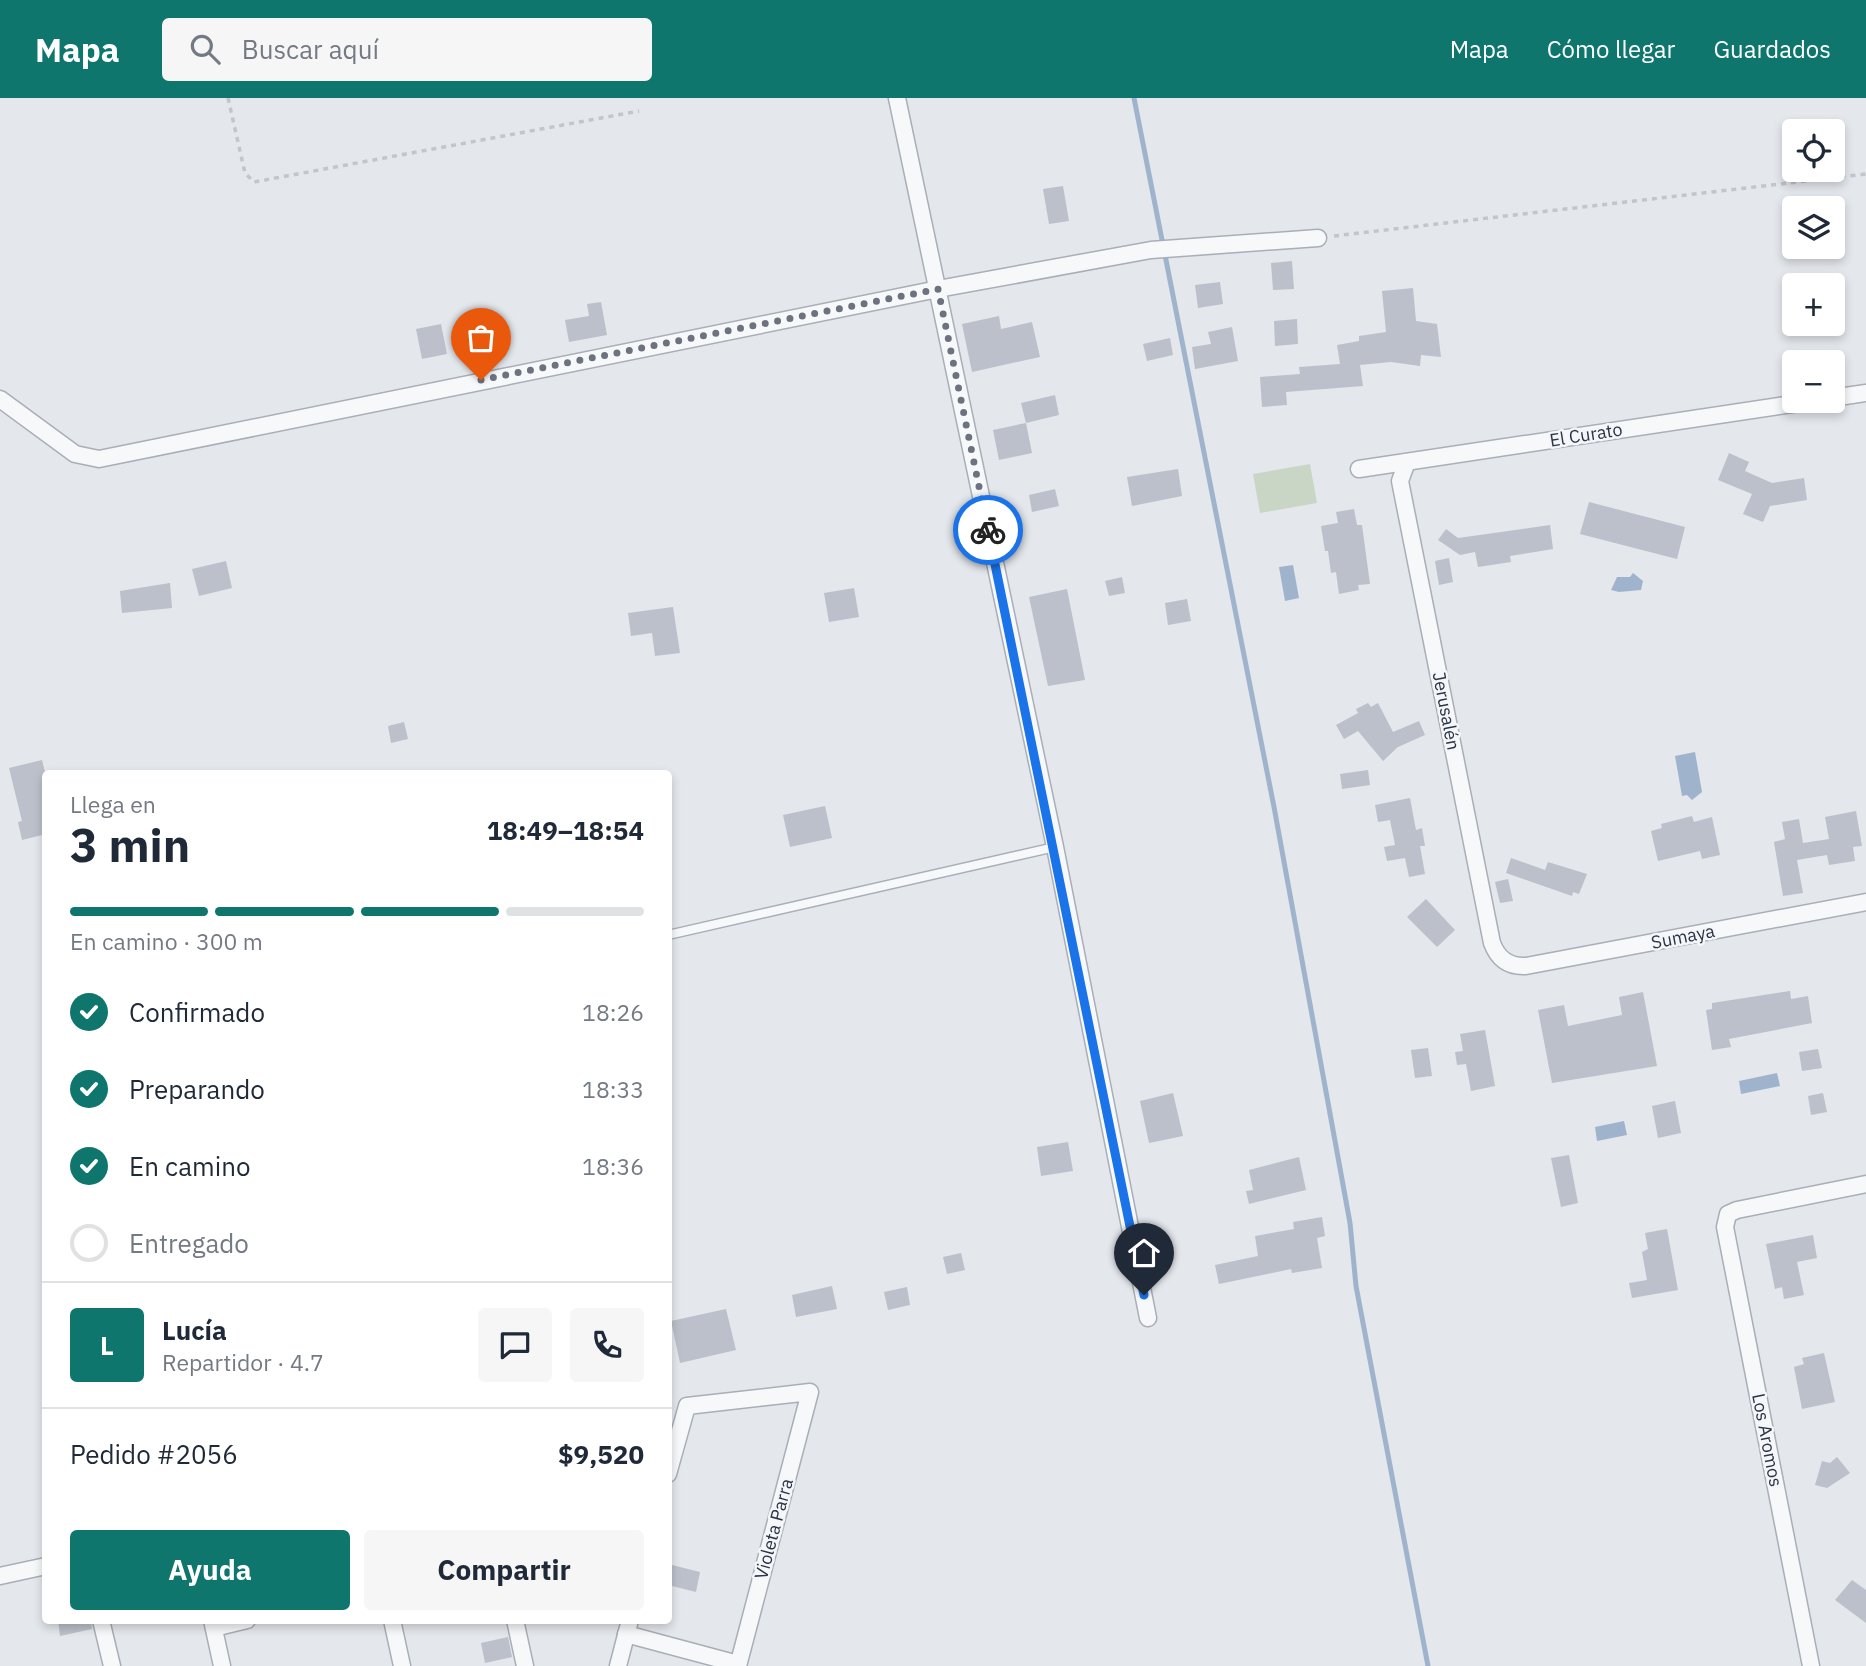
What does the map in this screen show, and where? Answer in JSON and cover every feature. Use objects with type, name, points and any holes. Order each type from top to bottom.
[{"type":"street","points":[[897,98],[1055,848],[1148,1318]]},
{"type":"street","points":[[0,399],[75,454],[99,459],[938,289],[1151,250],[1318,238]]},
{"type":"street","points":[[1845,396],[1866,393]]},
{"type":"street","name":"El Curato","points":[[1359,469],[1782,406]]},
{"type":"street","name":"Jerusalén","points":[[1407,462],[1400,481],[1492,943],[1501,959]]},
{"type":"street","name":"Sumaya","points":[[1501,959],[1513,965],[1526,966],[1866,902]]},
{"type":"street","name":"Los Aromos","points":[[1811,1666],[1725,1227],[1728,1214],[1737,1210],[1866,1184]]},
{"type":"street","name":"Violeta Parra","points":[[672,1461],[687,1406],[810,1392],[738,1665]]},
{"type":"street","points":[[0,1576],[42,1567]]},
{"type":"street","points":[[103,1624],[110,1666]]},
{"type":"street","points":[[213,1624],[222,1666]]},
{"type":"street","points":[[393,1624],[402,1666]]},
{"type":"street","points":[[516,1624],[526,1666]]},
{"type":"street","points":[[618,1666],[628,1627],[738,1665]]},
{"type":"lane","points":[[672,934],[1055,848]]},
{"type":"path","points":[[228,98],[245,173],[254,182],[639,111]]},
{"type":"path","points":[[1318,238],[1866,174]]},
{"type":"green space","points":[[1310,464],[1317,503],[1260,513],[1253,474]]},
{"type":"water","points":[[1293,565],[1299,598],[1285,601],[1279,567]]},
{"type":"water","points":[[1633,573],[1643,581],[1641,590],[1611,590],[1617,577],[1630,577]]},
{"type":"water","points":[[1695,752],[1702,792],[1692,800],[1687,795],[1682,796],[1675,756]]},
{"type":"water","points":[[1777,1073],[1780,1086],[1741,1094],[1739,1081]]},
{"type":"water","points":[[1624,1121],[1627,1135],[1597,1141],[1595,1127]]},
{"type":"building","points":[[1063,186],[1069,221],[1049,224],[1043,189]]},
{"type":"building","points":[[1292,261],[1294,289],[1273,290],[1271,263]]},
{"type":"building","points":[[1220,282],[1223,304],[1198,308],[1195,285]]},
{"type":"building","points":[[1413,288],[1416,321],[1437,324],[1441,357],[1421,355],[1420,366],[1391,362],[1360,365],[1363,386],[1286,392],[1287,405],[1262,407],[1260,377],[1300,374],[1299,367],[1340,364],[1337,345],[1359,341],[1359,336],[1386,332],[1382,291]]},
{"type":"building","points":[[601,302],[607,335],[569,342],[565,320],[589,316],[587,304]]},
{"type":"building","points":[[999,316],[1001,329],[1032,322],[1040,357],[972,372],[962,324]]},
{"type":"building","points":[[1297,319],[1298,344],[1275,346],[1274,321]]},
{"type":"building","points":[[441,324],[447,354],[422,359],[416,329]]},
{"type":"building","points":[[1232,327],[1238,361],[1195,369],[1192,347],[1211,344],[1208,332]]},
{"type":"building","points":[[1170,338],[1173,355],[1147,361],[1143,344]]},
{"type":"building","points":[[1055,395],[1059,415],[1026,423],[1021,403]]},
{"type":"building","points":[[1026,423],[1032,453],[999,460],[993,430]]},
{"type":"building","points":[[1729,453],[1749,462],[1745,471],[1772,483],[1804,478],[1807,500],[1770,506],[1763,522],[1743,514],[1752,494],[1718,480]]},
{"type":"building","points":[[1178,469],[1182,496],[1132,506],[1127,477]]},
{"type":"building","points":[[1055,489],[1059,506],[1032,512],[1029,495]]},
{"type":"building","points":[[1589,502],[1685,527],[1677,559],[1580,534]]},
{"type":"building","points":[[1354,509],[1357,525],[1362,525],[1370,584],[1358,585],[1359,590],[1339,594],[1336,572],[1331,573],[1321,526],[1338,523],[1336,512]]},
{"type":"building","points":[[1550,525],[1553,549],[1510,556],[1511,562],[1478,567],[1475,552],[1460,555],[1438,540],[1446,529],[1458,538]]},
{"type":"building","points":[[1449,558],[1453,582],[1439,585],[1435,561]]},
{"type":"building","points":[[226,561],[232,588],[199,596],[192,569]]},
{"type":"building","points":[[1122,577],[1125,593],[1109,596],[1105,581]]},
{"type":"building","points":[[170,583],[172,608],[122,613],[120,591]]},
{"type":"building","points":[[854,588],[859,617],[829,622],[824,593]]},
{"type":"building","points":[[1067,589],[1085,680],[1048,686],[1029,597]]},
{"type":"building","points":[[1187,599],[1191,621],[1168,625],[1165,603]]},
{"type":"building","points":[[673,607],[680,653],[655,656],[652,633],[631,636],[628,613]]},
{"type":"building","points":[[1368,703],[1371,707],[1378,703],[1393,732],[1419,721],[1425,735],[1398,747],[1383,761],[1358,731],[1344,739],[1336,725],[1358,713],[1356,709]]},
{"type":"building","points":[[404,722],[408,739],[391,743],[388,726]]},
{"type":"building","points":[[42,760],[44,770],[42,770],[42,835],[22,840],[18,822],[22,821],[9,768]]},
{"type":"building","points":[[1368,770],[1370,785],[1342,789],[1340,774]]},
{"type":"building","points":[[1410,798],[1416,830],[1422,828],[1425,846],[1420,846],[1425,874],[1409,877],[1405,858],[1387,861],[1384,847],[1395,845],[1390,820],[1378,822],[1375,805]]},
{"type":"building","points":[[825,806],[832,838],[790,847],[783,815]]},
{"type":"building","points":[[1856,811],[1862,846],[1853,847],[1855,861],[1829,865],[1827,855],[1797,860],[1803,893],[1783,896],[1774,842],[1785,839],[1782,822],[1799,819],[1803,843],[1829,839],[1825,817]]},
{"type":"building","points":[[1692,816],[1694,822],[1712,817],[1720,855],[1702,859],[1700,851],[1658,861],[1651,831],[1662,828],[1661,824]]},
{"type":"building","points":[[1511,858],[1545,870],[1548,862],[1587,874],[1579,894],[1573,892],[1572,896],[1506,873]]},
{"type":"building","points":[[1508,879],[1513,901],[1500,903],[1495,882]]},
{"type":"building","points":[[1426,899],[1455,930],[1437,947],[1407,917]]},
{"type":"building","points":[[1790,991],[1791,999],[1808,996],[1812,1023],[1729,1039],[1731,1047],[1712,1050],[1706,1010],[1712,1009],[1712,1003]]},
{"type":"building","points":[[1643,992],[1657,1066],[1552,1083],[1538,1010],[1564,1005],[1568,1026],[1622,1015],[1619,997]]},
{"type":"building","points":[[1485,1030],[1495,1086],[1471,1091],[1466,1064],[1457,1065],[1455,1052],[1463,1051],[1460,1034]]},
{"type":"building","points":[[1428,1048],[1432,1076],[1415,1078],[1411,1050]]},
{"type":"building","points":[[1818,1049],[1822,1068],[1802,1071],[1799,1052]]},
{"type":"building","points":[[1173,1093],[1183,1136],[1149,1143],[1140,1101]]},
{"type":"building","points":[[1823,1093],[1827,1112],[1811,1115],[1808,1096]]},
{"type":"building","points":[[1675,1101],[1681,1133],[1658,1138],[1652,1106]]},
{"type":"building","points":[[1068,1142],[1073,1171],[1041,1176],[1037,1147]]},
{"type":"building","points":[[1569,1155],[1578,1203],[1561,1207],[1551,1158]]},
{"type":"building","points":[[1299,1157],[1306,1190],[1249,1204],[1246,1191],[1253,1190],[1249,1170]]},
{"type":"building","points":[[1322,1217],[1325,1236],[1317,1238],[1322,1268],[1292,1273],[1291,1269],[1219,1284],[1215,1265],[1258,1256],[1255,1236],[1294,1229],[1293,1222]]},
{"type":"building","points":[[1667,1229],[1678,1290],[1632,1298],[1629,1283],[1647,1280],[1642,1252],[1648,1249],[1645,1233]]},
{"type":"building","points":[[1813,1235],[1817,1258],[1797,1262],[1804,1295],[1784,1299],[1782,1287],[1775,1289],[1766,1244]]},
{"type":"building","points":[[961,1253],[965,1270],[947,1274],[943,1257]]},
{"type":"building","points":[[832,1286],[837,1309],[796,1317],[792,1295]]},
{"type":"building","points":[[907,1287],[910,1305],[888,1310],[884,1292]]},
{"type":"building","points":[[726,1309],[736,1350],[680,1363],[672,1321]]},
{"type":"building","points":[[1824,1353],[1835,1402],[1802,1409],[1794,1367],[1804,1364],[1802,1358]]},
{"type":"building","points":[[1837,1457],[1850,1473],[1827,1488],[1815,1485],[1822,1461],[1830,1463]]},
{"type":"building","points":[[672,1565],[700,1572],[696,1592],[672,1586]]},
{"type":"building","points":[[1852,1580],[1866,1590],[1866,1623],[1835,1600]]},
{"type":"building","points":[[58,1624],[91,1624],[92,1629],[60,1636]]},
{"type":"building","points":[[508,1637],[512,1657],[485,1663],[481,1643]]},
{"type":"waterway","points":[[1134,98],[1274,807],[1350,1223],[1356,1286],[1428,1666]]},
{"type":"way so far","points":[[481,380],[938,289],[988,530]]},
{"type":"route","points":[[988,530],[1144,1295]]}]
